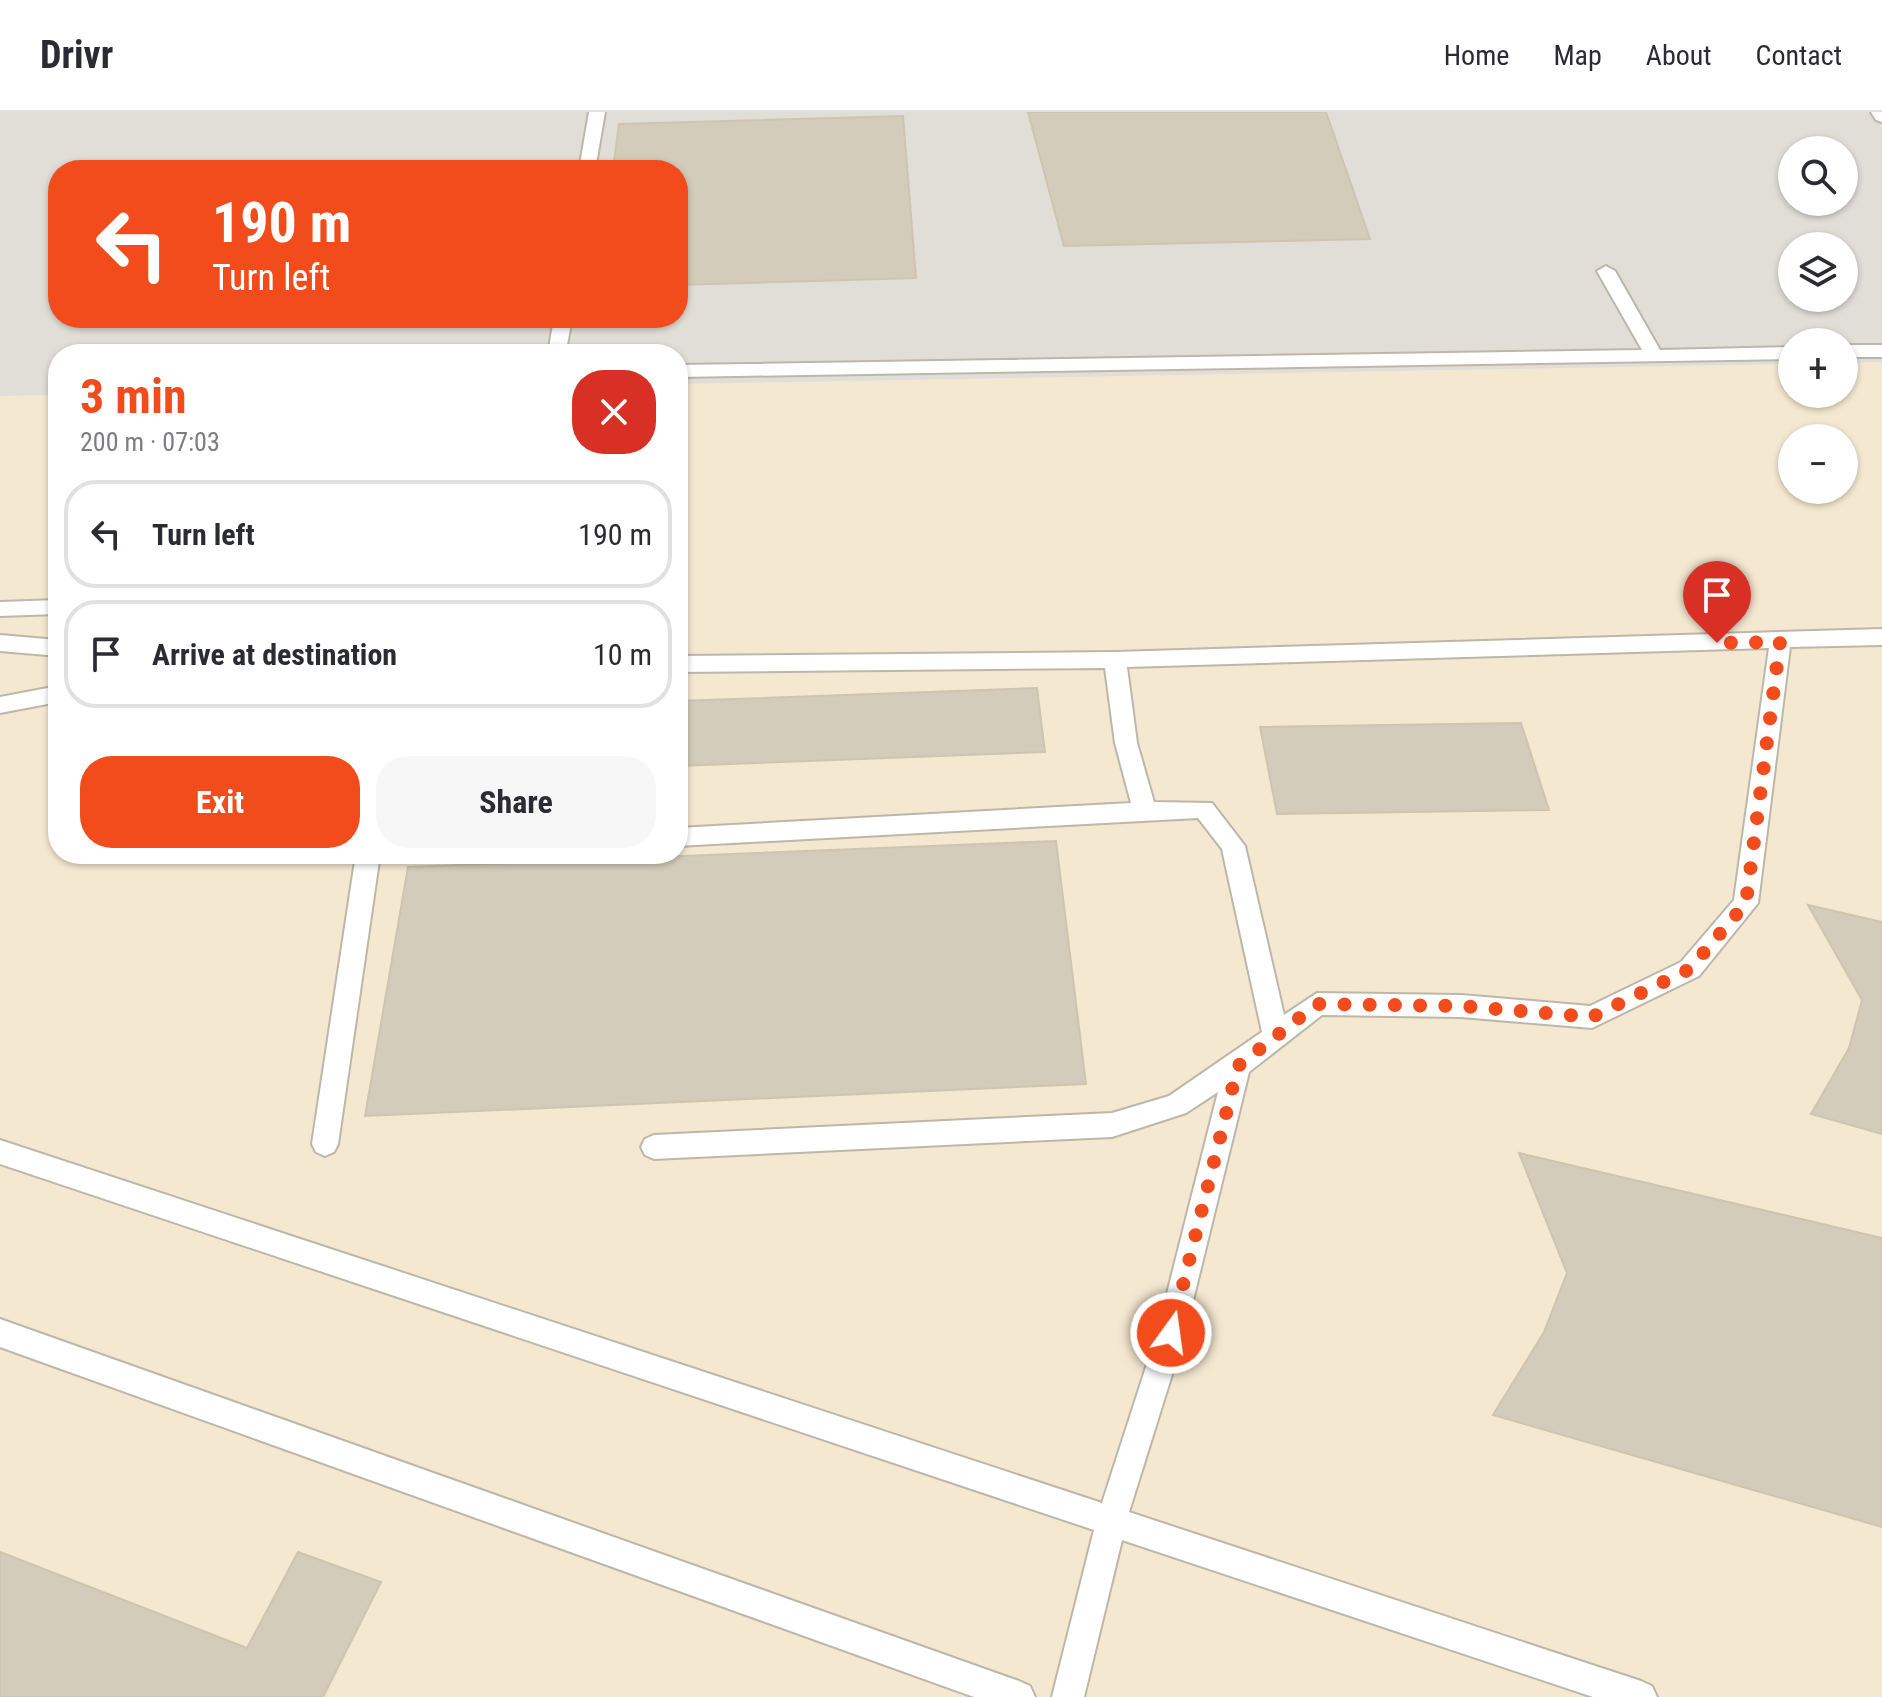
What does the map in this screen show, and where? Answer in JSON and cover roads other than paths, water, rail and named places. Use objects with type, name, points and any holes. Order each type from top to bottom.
[{"type":"lane","points":[[589,160],[597,112]]},
{"type":"lane","points":[[1606,271],[1653,354]]},
{"type":"lane","points":[[1858,351],[1882,351]]},
{"type":"lane","points":[[688,371],[1778,353]]},
{"type":"lane","points":[[0,609],[48,607]]},
{"type":"lane","points":[[688,664],[1115,660],[1882,637]]},
{"type":"lane","points":[[654,1147],[1112,1125],[1177,1105],[1238,1066],[1317,1004],[1461,1006],[1592,1017],[1690,969],[1746,903],[1780,642]]},
{"type":"lane","points":[[0,643],[48,647]]},
{"type":"lane","points":[[1115,660],[1126,743],[1145,811]]},
{"type":"lane","points":[[0,705],[48,696]]},
{"type":"lane","points":[[688,836],[1204,809],[1233,846],[1276,1036]]},
{"type":"lane","points":[[325,1144],[367,864]]},
{"type":"lane","points":[[1068,1697],[1112,1519],[1171,1333],[1238,1066]]},
{"type":"lane","points":[[0,1152],[1641,1697]]},
{"type":"lane","points":[[0,1333],[1019,1697]]}]
